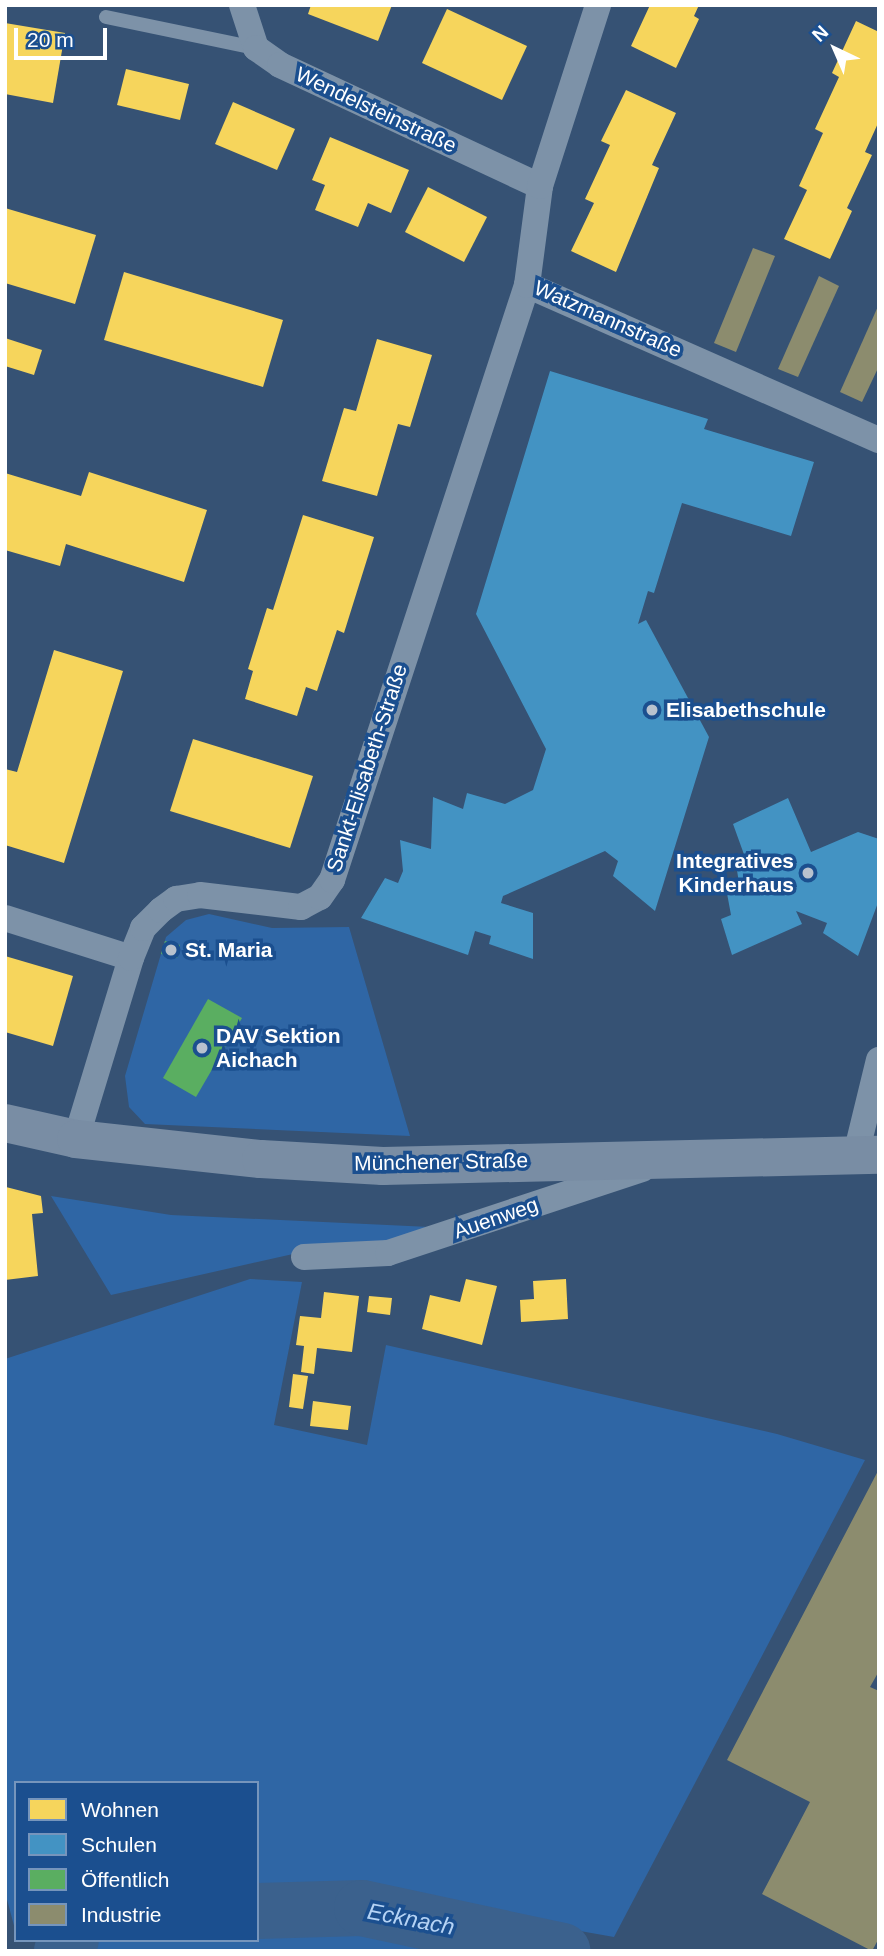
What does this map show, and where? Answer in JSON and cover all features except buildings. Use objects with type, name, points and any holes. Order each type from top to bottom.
[{"type":"main road","name":"Münchener Straße","points":[[5,1123],[76,1139],[261,1159],[383,1166],[683,1156],[868,1154]]},
{"type":"street","points":[[242,5],[256,48]]},
{"type":"street","name":"Watzmannstraße","points":[[598,5],[540,186],[527,285],[878,436]]},
{"type":"street","name":"Wendelsteinstraße","points":[[256,48],[280,65],[540,186]]},
{"type":"street","name":"Sankt-Elisabeth-Straße","points":[[76,1139],[131,958],[143,928],[176,900],[200,895],[301,907],[320,897],[332,880],[527,285]]},
{"type":"street","points":[[5,918],[131,958]]},
{"type":"street","points":[[868,1154],[879,1060]]},
{"type":"street","name":"Auenweg","points":[[304,1257],[388,1253],[683,1156]]},
{"type":"lane","points":[[106,17],[256,48]]},
{"type":"shaded area","points":[[209,914],[272,928],[349,927],[410,1136],[145,1124],[129,1107],[125,1076],[166,937],[186,920]]},
{"type":"shaded area","points":[[51,1196],[171,1215],[430,1227],[383,1244],[302,1252],[111,1295]]},
{"type":"shaded area","points":[[250,1279],[302,1282],[274,1425],[367,1445],[386,1345],[777,1434],[865,1460],[614,1937],[361,1892],[259,1895],[259,1781],[14,1781],[14,1926],[5,1892],[5,1359]]},
{"type":"shaded area","points":[[295,1923],[375,1927],[506,1951],[76,1951],[84,1942],[259,1942],[259,1930]]},
{"type":"waterway","name":"Ecknach","points":[[259,1911],[362,1908],[562,1951]]},
{"type":"waterway","name":"Ecknach","points":[[62,1951],[69,1942]]},
{"type":"place","name":"Elisabethschule","points":[[652,710]]},
{"type":"place","name":"Integratives Kinderhaus","points":[[808,873]]},
{"type":"place","name":"St. Maria","points":[[171,950]]},
{"type":"place","name":"DAV Sektion Aichach","points":[[202,1048]]}]
